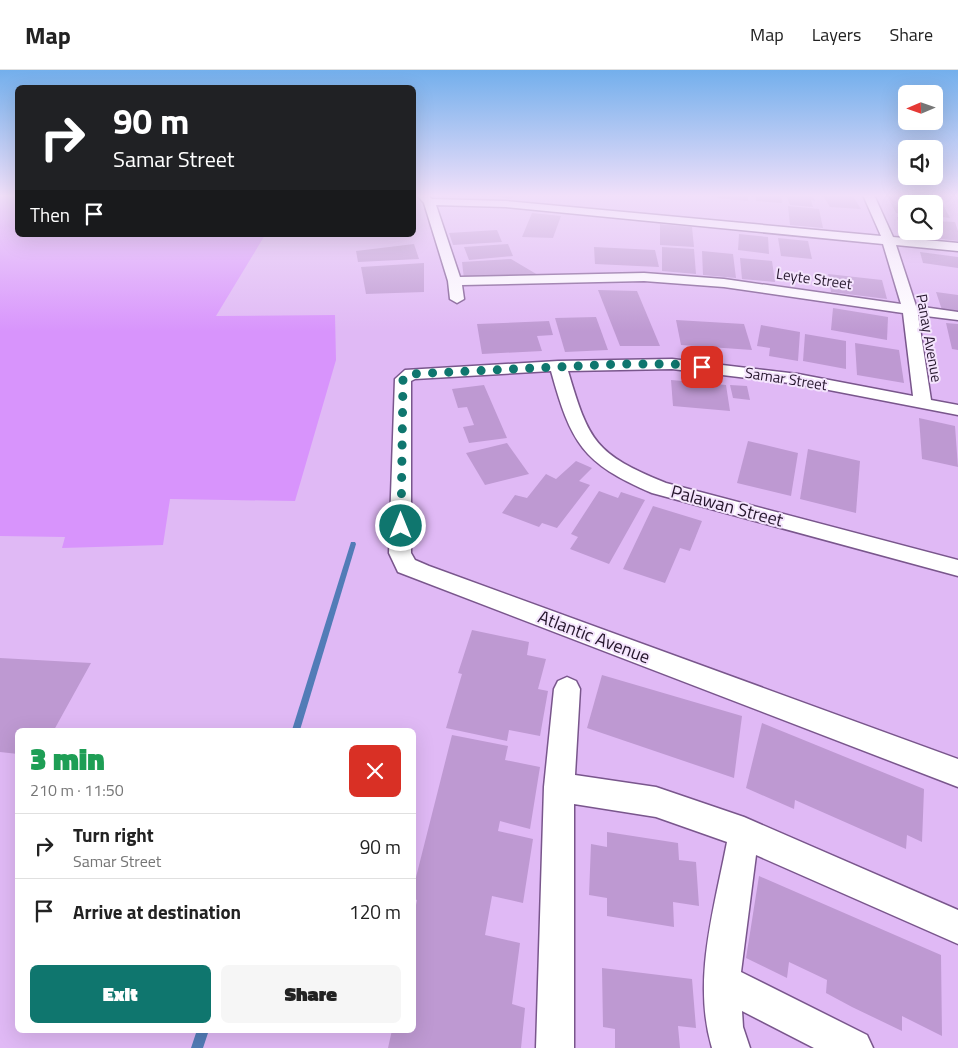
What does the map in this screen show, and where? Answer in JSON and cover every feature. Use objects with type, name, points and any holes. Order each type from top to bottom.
[{"type":"street","points":[[441,241],[455,281],[457,299]]},
{"type":"street","name":"Panay Avenue","points":[[889,241],[910,309],[923,403]]},
{"type":"street","points":[[902,241],[958,247]]},
{"type":"street","name":"Leyte Street","points":[[455,281],[644,277],[724,283],[958,316]]},
{"type":"street","name":"Samar Street","points":[[403,379],[419,372],[558,366],[672,364],[798,379],[958,410]]},
{"type":"street","name":"Palawan Street","points":[[558,366],[574,422],[583,440],[602,460],[623,474],[659,488],[958,568]]},
{"type":"street","name":"Atlantic Avenue","points":[[403,379],[400,553],[406,566],[958,773]]},
{"type":"street","points":[[555,1048],[559,787],[567,689]]},
{"type":"street","points":[[559,787],[656,802],[744,833],[958,928]]},
{"type":"street","points":[[731,1048],[726,1037],[721,981],[744,833]]},
{"type":"street","points":[[721,981],[854,1048]]},
{"type":"shaded area","points":[[0,241],[262,241],[216,316],[335,315],[336,360],[295,501],[170,499],[163,545],[62,548],[65,537],[0,536]]},
{"type":"building","points":[[452,241],[502,242],[453,245]]},
{"type":"building","points":[[660,241],[693,241],[694,247],[660,245]]},
{"type":"building","points":[[739,241],[768,241],[769,254],[738,250]]},
{"type":"building","points":[[778,241],[804,241],[808,241],[812,259],[781,256]]},
{"type":"building","points":[[414,244],[419,259],[358,262],[356,251]]},
{"type":"building","points":[[508,244],[513,256],[469,260],[464,247]]},
{"type":"building","points":[[594,247],[655,250],[659,267],[595,264]]},
{"type":"building","points":[[662,247],[694,249],[696,274],[662,271]]},
{"type":"building","points":[[702,251],[733,254],[736,278],[703,275]]},
{"type":"building","points":[[920,252],[958,257],[958,268],[923,263]]},
{"type":"building","points":[[740,258],[772,261],[775,282],[742,279]]},
{"type":"building","points":[[511,259],[538,275],[464,279],[462,262]]},
{"type":"building","points":[[424,263],[424,292],[366,294],[361,267]]},
{"type":"building","points":[[828,274],[882,280],[887,299],[831,292]]},
{"type":"building","points":[[598,290],[637,291],[660,346],[620,346]]},
{"type":"building","points":[[936,292],[958,295],[958,313],[942,310]]},
{"type":"building","points":[[833,308],[888,317],[887,340],[831,330]]},
{"type":"building","points":[[596,317],[608,350],[565,352],[555,318]]},
{"type":"building","points":[[676,320],[744,324],[752,350],[681,345]]},
{"type":"building","points":[[549,321],[553,335],[537,336],[542,351],[482,354],[477,324]]},
{"type":"building","points":[[946,323],[958,324],[958,350],[952,349]]},
{"type":"building","points":[[761,325],[800,332],[798,361],[769,356],[770,348],[757,346]]},
{"type":"building","points":[[805,334],[846,341],[846,369],[803,361]]},
{"type":"building","points":[[855,343],[899,350],[904,383],[857,375]]},
{"type":"building","points":[[671,380],[726,385],[730,411],[673,406]]},
{"type":"building","points":[[484,385],[507,438],[469,443],[463,427],[474,425],[467,407],[458,408],[452,389]]},
{"type":"building","points":[[730,385],[747,386],[750,400],[733,398]]},
{"type":"building","points":[[919,418],[955,426],[958,467],[922,459]]},
{"type":"building","points":[[748,441],[798,453],[791,496],[737,483]]},
{"type":"building","points":[[507,443],[529,474],[485,485],[466,453]]},
{"type":"building","points":[[808,449],[860,461],[856,513],[800,499]]},
{"type":"building","points":[[576,461],[592,468],[579,481],[590,485],[557,528],[542,523],[539,527],[502,513],[515,495],[527,498],[546,474],[556,479]]},
{"type":"building","points":[[599,491],[618,498],[621,492],[645,500],[609,564],[570,549],[578,537],[571,534]]},
{"type":"building","points":[[653,506],[702,521],[690,551],[680,548],[665,583],[623,569]]},
{"type":"building","points":[[472,630],[529,642],[527,655],[546,659],[538,689],[548,691],[540,736],[509,730],[507,741],[446,728],[462,674],[458,673]]},
{"type":"building","points":[[0,658],[91,663],[55,728],[15,728],[15,754],[0,752]]},
{"type":"building","points":[[602,675],[742,716],[734,778],[587,728]]},
{"type":"building","points":[[762,723],[924,789],[922,842],[907,835],[906,849],[795,800],[794,809],[746,788]]},
{"type":"building","points":[[452,735],[508,746],[505,760],[540,767],[530,829],[500,821],[498,831],[533,839],[523,903],[492,896],[485,935],[520,943],[512,1004],[525,1008],[521,1048],[388,1048],[391,1033],[416,1033],[416,877]]},
{"type":"building","points":[[607,832],[678,843],[679,860],[696,862],[699,906],[673,902],[674,927],[607,916],[607,898],[589,895],[591,844],[607,847]]},
{"type":"building","points":[[759,876],[941,955],[942,1036],[902,1016],[902,1031],[852,1007],[826,993],[827,980],[789,962],[787,978],[746,958]]},
{"type":"building","points":[[602,968],[692,979],[696,1028],[678,1026],[680,1048],[615,1048],[615,1029],[603,1027]]},
{"type":"waterway","points":[[297,728],[353,544]]},
{"type":"waterway","points":[[197,1048],[202,1033]]},
{"type":"route","points":[[401,526],[403,379],[410,374],[419,372],[619,364],[672,364],[702,367]]}]
